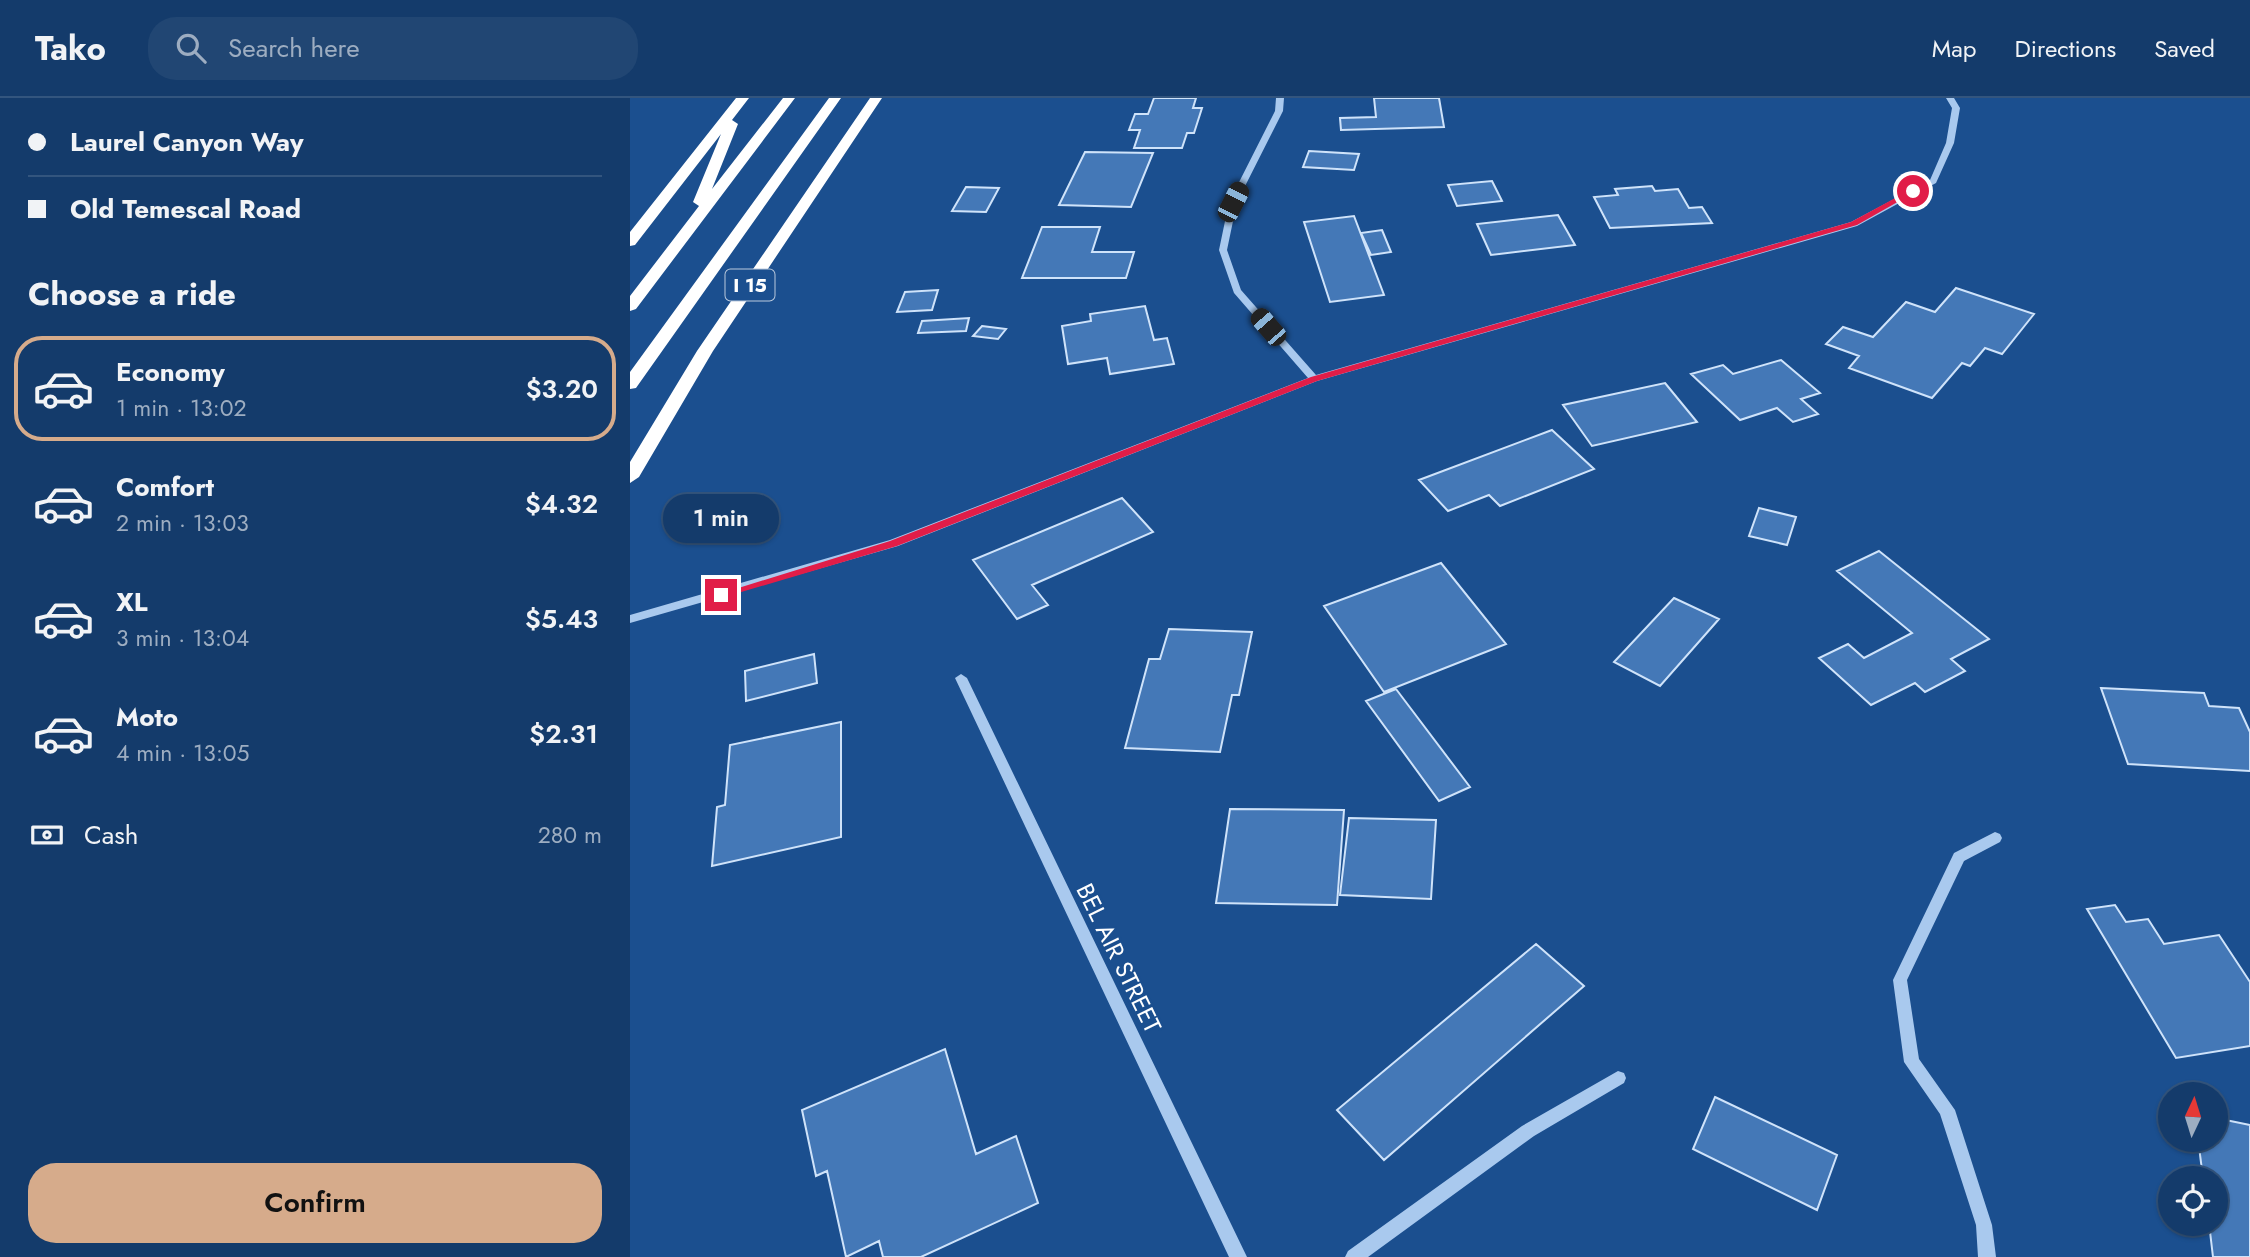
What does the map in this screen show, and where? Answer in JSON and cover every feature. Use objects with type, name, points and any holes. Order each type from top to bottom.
[{"type":"highway","points":[[630,306],[789,98]]},
{"type":"highway","points":[[630,384],[835,98]]},
{"type":"highway","name":"I 15","points":[[630,477],[705,351],[876,98]]},
{"type":"highway","points":[[689,229],[743,99]]},
{"type":"highway","points":[[630,242],[743,99]]},
{"type":"street","points":[[1280,98],[1279,111],[1233,202],[1223,250],[1237,291],[1314,379]]},
{"type":"street","points":[[630,619],[894,543],[1314,379],[1854,224],[1933,181],[1950,143],[1956,108],[1950,98]]},
{"type":"street","name":"BEL AIR STREET","points":[[961,678],[1238,1257]]},
{"type":"street","points":[[1987,1257],[1984,1225],[1947,1110],[1912,1062],[1900,980],[1959,857],[1995,838]]},
{"type":"street","points":[[1354,1257],[1528,1131],[1618,1078]]},
{"type":"building","points":[[1154,98],[1196,98],[1193,108],[1202,108],[1194,133],[1187,133],[1182,148],[1134,148],[1140,130],[1129,130],[1135,114],[1148,114]]},
{"type":"building","points":[[1374,98],[1439,98],[1444,127],[1341,130],[1340,118],[1376,117]]},
{"type":"building","points":[[1309,151],[1359,154],[1354,170],[1303,167]]},
{"type":"building","points":[[1085,152],[1153,153],[1131,207],[1059,205]]},
{"type":"building","points":[[1492,181],[1502,201],[1457,206],[1448,185]]},
{"type":"building","points":[[1652,186],[1655,191],[1678,189],[1689,208],[1702,207],[1712,223],[1610,228],[1594,197],[1618,195],[1615,189]]},
{"type":"building","points":[[966,187],[999,188],[986,212],[952,211]]},
{"type":"building","points":[[1558,215],[1575,245],[1491,255],[1477,224]]},
{"type":"building","points":[[1354,216],[1384,295],[1330,302],[1304,222]]},
{"type":"building","points":[[1042,227],[1100,227],[1092,252],[1134,252],[1126,278],[1022,278]]},
{"type":"building","points":[[1382,230],[1391,252],[1371,255],[1361,233]]},
{"type":"building","points":[[1956,288],[2034,314],[2002,354],[1985,348],[1970,366],[1962,363],[1932,398],[1849,368],[1859,356],[1826,344],[1843,327],[1873,337],[1906,302],[1935,312]]},
{"type":"building","points":[[938,290],[932,310],[897,312],[905,292]]},
{"type":"building","points":[[1145,306],[1154,340],[1167,338],[1174,364],[1110,374],[1107,358],[1068,364],[1062,326],[1091,321],[1090,314]]},
{"type":"building","points":[[969,318],[966,331],[918,333],[922,321]]},
{"type":"building","points":[[982,326],[1006,329],[998,339],[973,336]]},
{"type":"building","points":[[1781,360],[1820,393],[1801,399],[1818,414],[1793,422],[1777,408],[1740,420],[1691,374],[1723,365],[1733,374]]},
{"type":"building","points":[[1665,383],[1697,422],[1592,446],[1563,405]]},
{"type":"building","points":[[1552,430],[1594,469],[1500,506],[1489,495],[1448,511],[1419,480]]},
{"type":"building","points":[[1122,498],[1153,532],[1032,585],[1048,605],[1017,619],[973,560]]},
{"type":"building","points":[[1759,508],[1796,517],[1787,545],[1749,536]]},
{"type":"building","points":[[1879,551],[1989,639],[1951,659],[1965,671],[1925,692],[1915,683],[1871,705],[1819,658],[1848,644],[1864,658],[1912,633],[1837,571]]},
{"type":"building","points":[[1441,563],[1506,644],[1384,692],[1324,606]]},
{"type":"building","points":[[1674,598],[1719,619],[1660,686],[1614,662]]},
{"type":"building","points":[[1169,629],[1252,632],[1239,695],[1232,695],[1220,752],[1125,748],[1149,659],[1160,659]]},
{"type":"building","points":[[814,654],[817,683],[746,701],[745,671]]},
{"type":"building","points":[[2101,688],[2204,693],[2209,706],[2239,708],[2250,732],[2250,771],[2128,764]]},
{"type":"building","points":[[1396,689],[1470,787],[1439,801],[1366,701]]},
{"type":"building","points":[[841,722],[841,837],[712,866],[717,807],[725,805],[730,745]]},
{"type":"building","points":[[1230,809],[1344,810],[1337,905],[1216,903]]},
{"type":"building","points":[[1349,818],[1436,820],[1431,899],[1340,895]]},
{"type":"building","points":[[2115,905],[2126,922],[2148,919],[2164,944],[2219,935],[2250,982],[2250,1046],[2176,1058],[2087,909]]},
{"type":"building","points":[[1536,944],[1584,986],[1384,1160],[1337,1110]]},
{"type":"building","points":[[945,1049],[976,1154],[1016,1136],[1038,1203],[921,1257],[883,1257],[879,1241],[846,1257],[827,1171],[816,1176],[802,1110]]},
{"type":"building","points":[[1715,1097],[1837,1155],[1817,1210],[1693,1149]]},
{"type":"building","points":[[2228,1120],[2250,1125],[2250,1257],[2213,1257],[2211,1236],[2228,1236],[2228,1166],[2201,1166],[2200,1152],[2228,1152]]},
{"type":"route","points":[[721,595],[894,543],[1314,379],[1854,224],[1913,191]]}]
